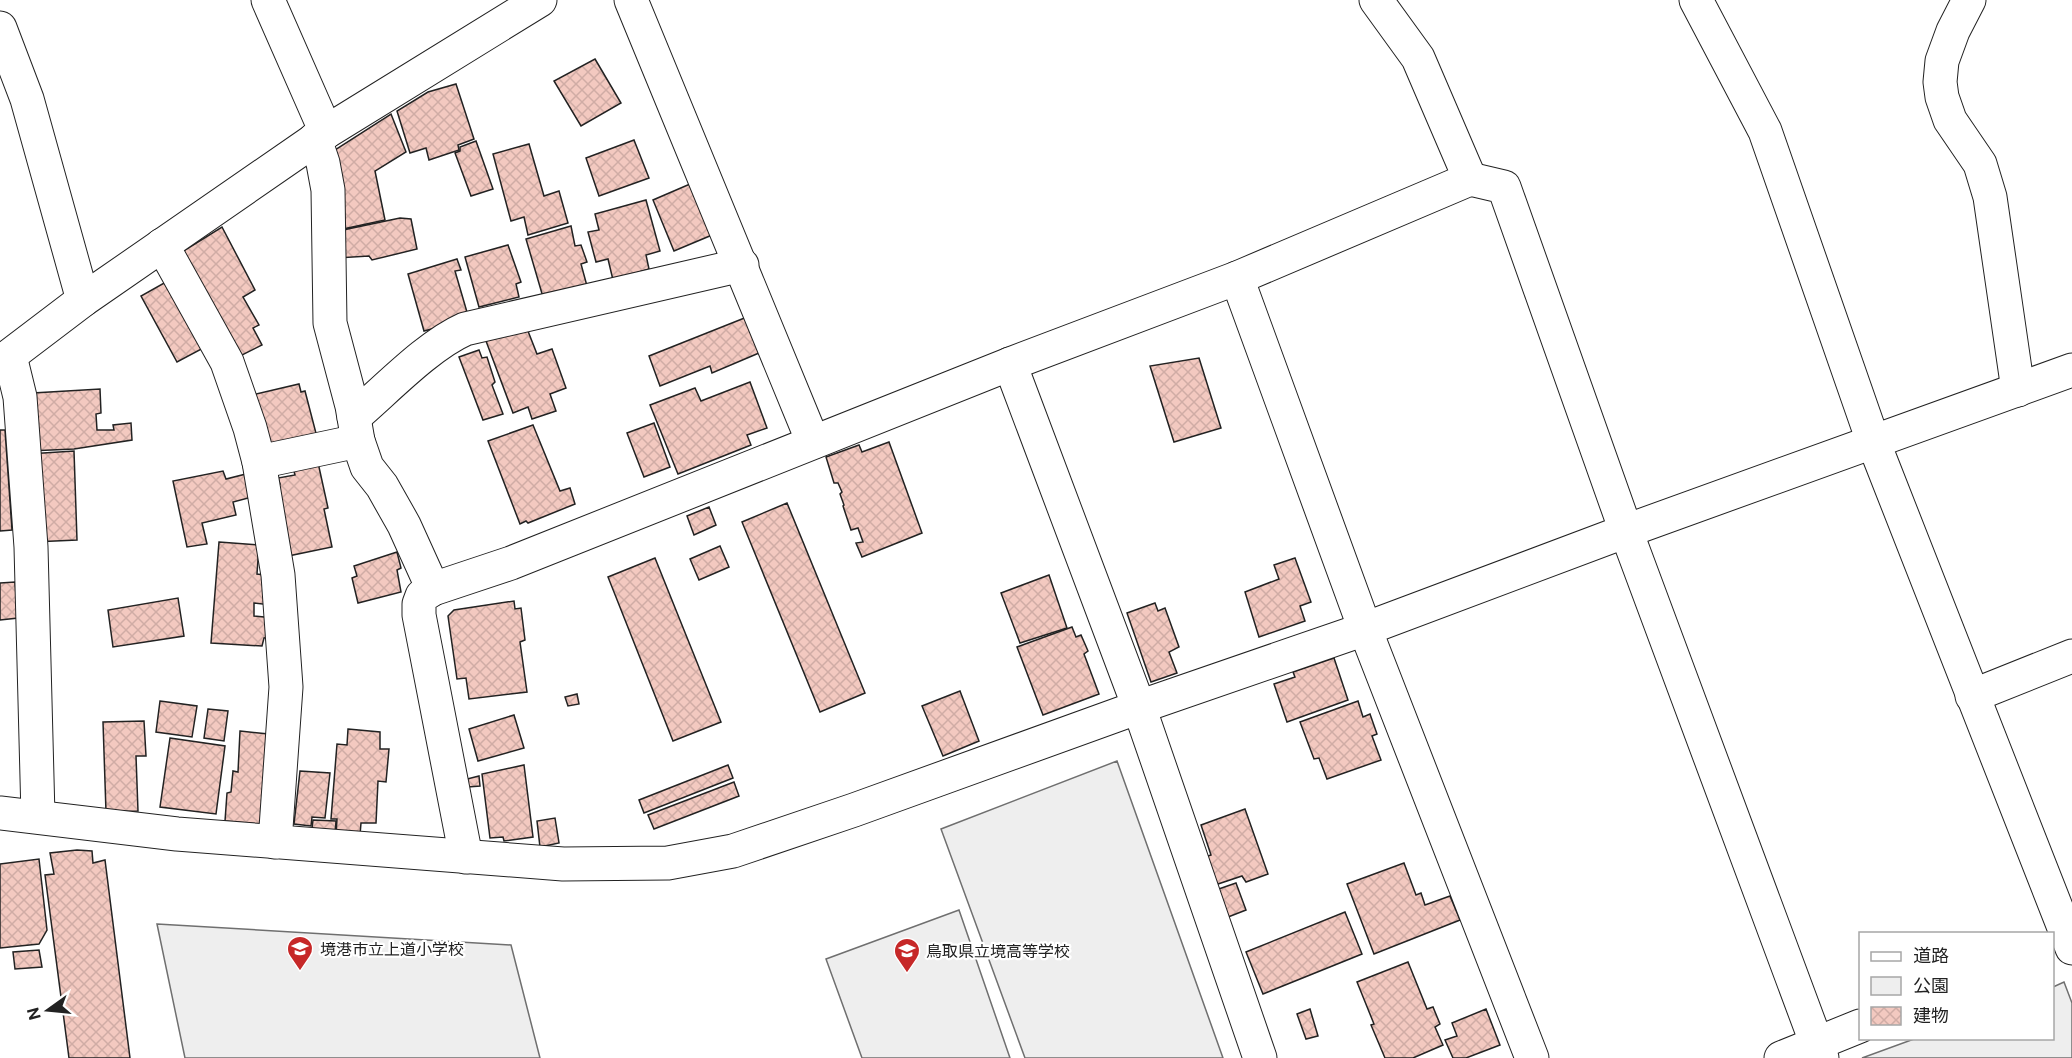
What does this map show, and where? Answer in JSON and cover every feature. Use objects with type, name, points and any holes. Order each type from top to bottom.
[{"type":"street","points":[[268,0],[321,136],[328,190],[330,323],[356,429],[367,466],[382,486],[404,525],[433,590]]},
{"type":"street","points":[[38,816],[31,547],[20,397],[5,360],[83,300],[321,136],[540,0]]},
{"type":"street","points":[[631,0],[813,442]]},
{"type":"street","points":[[1376,0],[1418,58],[1470,178]]},
{"type":"street","points":[[1696,0],[1765,131],[1873,441],[2067,947]]},
{"type":"street","points":[[1969,0],[1949,41],[1942,61],[1940,82],[1942,97],[1950,120],[1980,164],[1990,196],[2018,390]]},
{"type":"street","points":[[0,28],[27,99],[83,300]]},
{"type":"street","points":[[466,857],[419,615],[422,596],[433,590],[511,563],[1010,364],[1237,278],[1470,178],[1504,188],[1626,531],[1820,1051]]},
{"type":"street","points":[[162,245],[227,362],[259,462],[278,575],[286,687],[275,842]]},
{"type":"street","points":[[259,462],[356,429],[448,337],[465,329],[742,265]]},
{"type":"street","points":[[1237,278],[1365,629],[1532,1058]]},
{"type":"street","points":[[1010,364],[1138,707],[1260,1058]]},
{"type":"street","points":[[0,813],[177,834],[563,864],[668,863],[733,851],[1365,629],[1626,531],[2072,370]]},
{"type":"street","points":[[1972,696],[2072,656]]},
{"type":"street","points":[[1781,1058],[1820,1051],[1859,1027]]},
{"type":"green space","points":[[1117,761],[1223,1058],[1025,1058],[941,829]]},
{"type":"green space","points":[[959,910],[1010,1058],[862,1058],[826,959]]},
{"type":"green space","points":[[157,924],[511,945],[540,1058],[185,1058]]},
{"type":"green space","points":[[2064,982],[2072,1003],[2072,1058],[1862,1058],[1911,1040],[2054,1040],[2054,987]]},
{"type":"building","points":[[595,59],[621,103],[581,126],[554,81]]},
{"type":"building","points":[[456,84],[474,139],[458,145],[459,150],[429,160],[426,148],[410,153],[397,111],[428,92]]},
{"type":"building","points":[[391,114],[406,152],[375,171],[385,220],[343,229],[327,155]]},
{"type":"building","points":[[634,140],[649,178],[599,196],[586,158]]},
{"type":"building","points":[[476,141],[493,189],[471,196],[455,153],[460,151],[460,147]]},
{"type":"building","points":[[529,144],[544,196],[559,191],[568,223],[528,235],[524,217],[511,221],[493,154]]},
{"type":"building","points":[[690,184],[712,235],[674,251],[653,200]]},
{"type":"building","points":[[646,200],[660,251],[646,255],[649,269],[613,280],[608,259],[596,262],[588,232],[599,230],[595,214]]},
{"type":"building","points":[[400,218],[411,219],[417,249],[372,260],[369,256],[337,258],[343,230]]},
{"type":"building","points":[[571,226],[575,246],[581,245],[587,262],[581,264],[587,286],[543,297],[526,239]]},
{"type":"building","points":[[222,227],[255,290],[243,297],[259,325],[253,328],[262,345],[232,360],[177,255]]},
{"type":"building","points":[[508,245],[521,282],[516,284],[519,297],[479,307],[465,257]]},
{"type":"building","points":[[457,259],[461,270],[455,271],[469,319],[424,331],[408,274]]},
{"type":"building","points":[[173,278],[209,345],[177,362],[141,296]]},
{"type":"building","points":[[752,315],[766,350],[712,373],[710,366],[660,386],[649,356]]},
{"type":"building","points":[[526,326],[537,354],[552,349],[566,388],[550,394],[556,411],[532,419],[528,407],[513,413],[486,341]]},
{"type":"building","points":[[479,350],[482,358],[487,357],[495,382],[492,385],[503,414],[483,420],[459,357]]},
{"type":"building","points":[[1199,358],[1221,428],[1174,442],[1150,366]]},
{"type":"building","points":[[750,382],[767,428],[747,435],[751,445],[678,474],[650,405],[695,388],[701,401]]},
{"type":"building","points":[[299,384],[301,392],[305,391],[318,441],[267,453],[252,395]]},
{"type":"building","points":[[100,389],[101,413],[96,414],[97,430],[114,430],[113,425],[131,423],[132,440],[74,449],[29,451],[33,393]]},
{"type":"building","points":[[654,423],[670,467],[644,477],[627,433]]},
{"type":"building","points":[[533,425],[560,491],[570,488],[575,504],[520,524],[488,441]]},
{"type":"building","points":[[0,430],[5,430],[12,530],[0,531]]},
{"type":"building","points":[[889,442],[922,533],[862,557],[856,543],[863,542],[858,528],[851,530],[840,494],[842,492],[838,483],[834,483],[826,457],[859,445],[862,452]]},
{"type":"building","points":[[74,451],[77,540],[33,542],[28,454]]},
{"type":"building","points":[[317,458],[328,508],[324,509],[332,547],[288,556],[274,485],[280,484],[278,478],[295,475],[292,464]]},
{"type":"building","points":[[223,471],[226,479],[246,474],[252,497],[233,502],[236,515],[202,523],[207,544],[187,547],[173,481]]},
{"type":"building","points":[[787,503],[865,693],[820,712],[742,522]]},
{"type":"building","points":[[709,507],[716,525],[694,535],[687,516]]},
{"type":"building","points":[[219,542],[259,545],[257,574],[265,575],[271,605],[254,603],[254,616],[274,618],[272,637],[264,638],[262,646],[211,643]]},
{"type":"building","points":[[720,546],[729,567],[699,580],[690,559]]},
{"type":"building","points":[[397,552],[401,568],[397,570],[401,592],[358,603],[352,578],[357,576],[354,566]]},
{"type":"building","points":[[655,558],[721,722],[673,741],[608,577]]},
{"type":"building","points":[[1295,558],[1311,602],[1300,606],[1305,621],[1259,637],[1245,592],[1279,579],[1274,565]]},
{"type":"building","points":[[1049,575],[1067,628],[1020,643],[1001,593]]},
{"type":"building","points":[[15,582],[18,618],[0,620],[0,583]]},
{"type":"building","points":[[178,598],[184,636],[113,647],[108,610]]},
{"type":"building","points":[[514,601],[515,609],[521,608],[525,640],[520,642],[527,692],[469,699],[466,678],[457,679],[448,616],[454,610]]},
{"type":"building","points":[[1155,603],[1158,611],[1165,608],[1179,647],[1169,652],[1177,673],[1151,682],[1127,613]]},
{"type":"building","points":[[1072,627],[1076,637],[1081,635],[1088,651],[1084,654],[1099,694],[1043,715],[1017,647]]},
{"type":"building","points":[[1334,658],[1348,700],[1287,722],[1274,684],[1295,677],[1293,672]]},
{"type":"building","points":[[960,691],[979,741],[943,756],[922,706]]},
{"type":"building","points":[[577,694],[579,704],[568,706],[565,697]]},
{"type":"building","points":[[160,701],[197,706],[192,737],[156,732]]},
{"type":"building","points":[[1358,701],[1363,717],[1370,714],[1377,734],[1372,736],[1381,760],[1327,779],[1319,758],[1314,759],[1300,722]]},
{"type":"building","points":[[208,709],[228,711],[224,741],[204,738]]},
{"type":"building","points":[[514,715],[524,748],[478,761],[469,729]]},
{"type":"building","points":[[144,721],[146,756],[136,756],[138,811],[106,812],[103,722]]},
{"type":"building","points":[[348,729],[380,732],[380,749],[389,749],[386,782],[378,781],[376,823],[361,823],[360,835],[336,834],[337,819],[331,819],[337,744],[347,745]]},
{"type":"building","points":[[240,731],[278,735],[269,825],[225,821],[227,793],[231,792],[233,771],[238,772]]},
{"type":"building","points":[[170,738],[225,746],[216,814],[160,807]]},
{"type":"building","points":[[524,765],[533,837],[504,841],[503,837],[490,838],[482,774]]},
{"type":"building","points":[[728,765],[733,778],[644,813],[639,800]]},
{"type":"building","points":[[300,771],[330,773],[325,818],[312,817],[311,826],[294,824]]},
{"type":"building","points":[[479,776],[480,786],[468,787],[467,779]]},
{"type":"building","points":[[734,782],[739,796],[654,829],[648,815]]},
{"type":"building","points":[[1245,809],[1268,874],[1246,882],[1242,876],[1212,886],[1202,858],[1211,855],[1201,825]]},
{"type":"building","points":[[555,818],[559,843],[540,847],[537,821]]},
{"type":"building","points":[[313,820],[336,821],[335,834],[311,837]]},
{"type":"building","points":[[92,851],[93,863],[105,860],[130,1058],[69,1058],[45,875],[54,874],[50,853]]},
{"type":"building","points":[[39,859],[47,930],[39,944],[0,948],[0,864]]},
{"type":"building","points":[[1404,863],[1416,895],[1421,893],[1425,905],[1450,896],[1460,920],[1374,954],[1347,884]]},
{"type":"building","points":[[1236,883],[1246,910],[1223,919],[1213,891]]},
{"type":"building","points":[[1345,912],[1362,954],[1263,994],[1246,952]]},
{"type":"building","points":[[39,950],[42,967],[15,969],[13,952]]},
{"type":"building","points":[[1408,962],[1427,1009],[1433,1007],[1440,1024],[1435,1027],[1443,1045],[1413,1058],[1385,1058],[1357,982]]},
{"type":"building","points":[[1310,1009],[1318,1036],[1306,1039],[1297,1014]]},
{"type":"building","points":[[1486,1009],[1500,1045],[1466,1058],[1453,1058],[1445,1040],[1457,1036],[1452,1023]]},
{"type":"place","name":"境港市立上道小学校","points":[[300,972]]},
{"type":"place","name":"鳥取県立境高等学校","points":[[907,974]]}]
